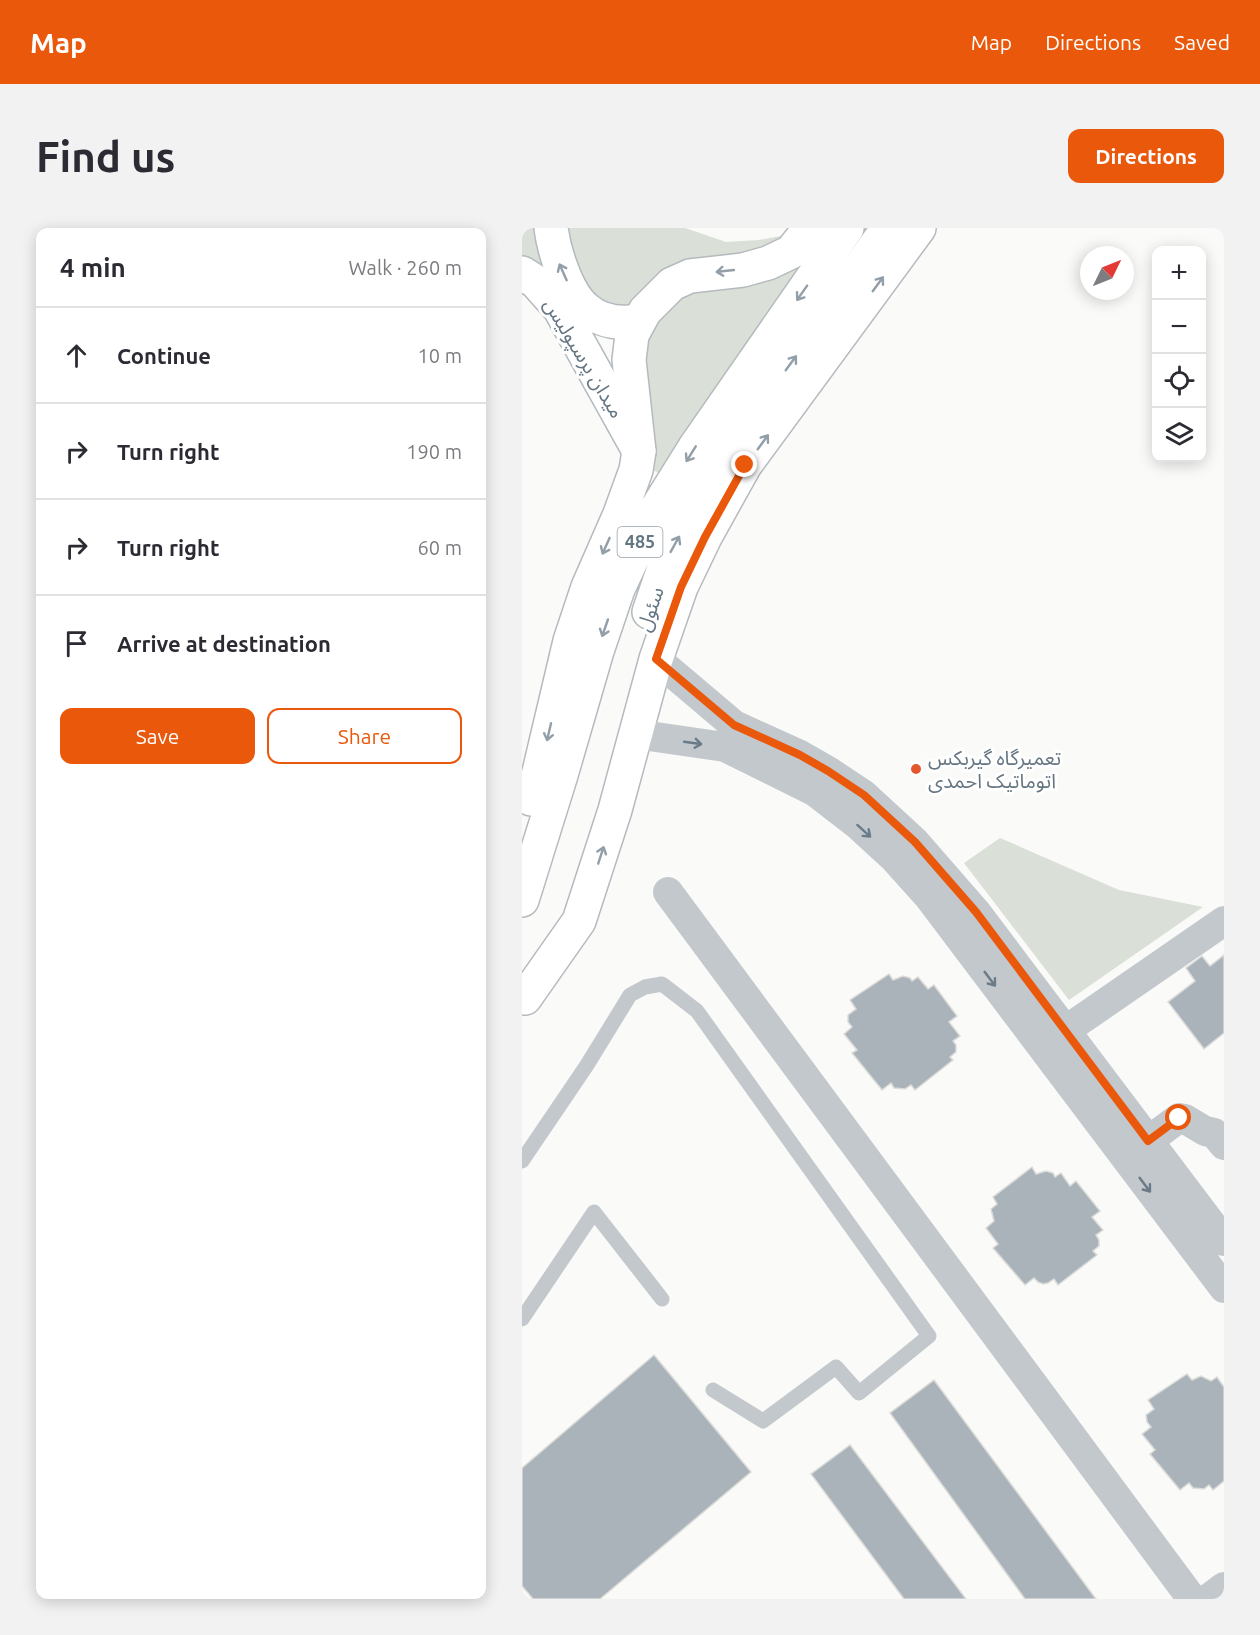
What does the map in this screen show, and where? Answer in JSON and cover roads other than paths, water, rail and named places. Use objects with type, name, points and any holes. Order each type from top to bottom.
[{"type":"main road","points":[[551,228],[561,269],[585,309],[617,322],[639,321]]},
{"type":"main road","points":[[522,826],[539,772],[570,640],[588,587],[631,488],[639,451],[629,360],[632,335],[645,311],[672,284],[690,276],[743,270],[768,263],[791,252],[810,228]]},
{"type":"main road","name":"سئول","points":[[522,900],[600,641],[618,589],[652,516],[695,447],[847,228]]},
{"type":"main road","name":"سئول","points":[[524,1001],[564,903],[632,662],[669,554],[720,463],[888,228]]},
{"type":"main road","points":[[524,1001],[579,921],[615,810],[656,659],[681,587],[705,537],[745,465],[919,228]]},
{"type":"main road","name":"میدان پرسپولیس","points":[[522,273],[536,282],[560,309],[639,451]]},
{"type":"street","points":[[656,659],[734,725],[771,741],[828,771],[864,795],[915,842],[956,887],[1224,1241]]},
{"type":"street","points":[[636,734],[725,747],[814,791],[858,825],[894,858],[929,897],[1224,1288]]},
{"type":"street","points":[[668,891],[1192,1599]]},
{"type":"street","points":[[1066,1030],[1224,921]]},
{"type":"street","points":[[1115,1146],[1179,1118],[1214,1133],[1224,1145]]},
{"type":"street","points":[[1208,1599],[1224,1587]]},
{"type":"lane","points":[[522,1161],[630,995],[645,987],[662,984],[697,1011],[929,1336],[860,1393],[836,1367],[763,1420],[713,1390]]},
{"type":"lane","points":[[522,1319],[594,1212],[662,1299]]},
{"type":"place","name":"تعمیرگاه گیربکس اتوماتیک احمدی","points":[[916,769]]}]
